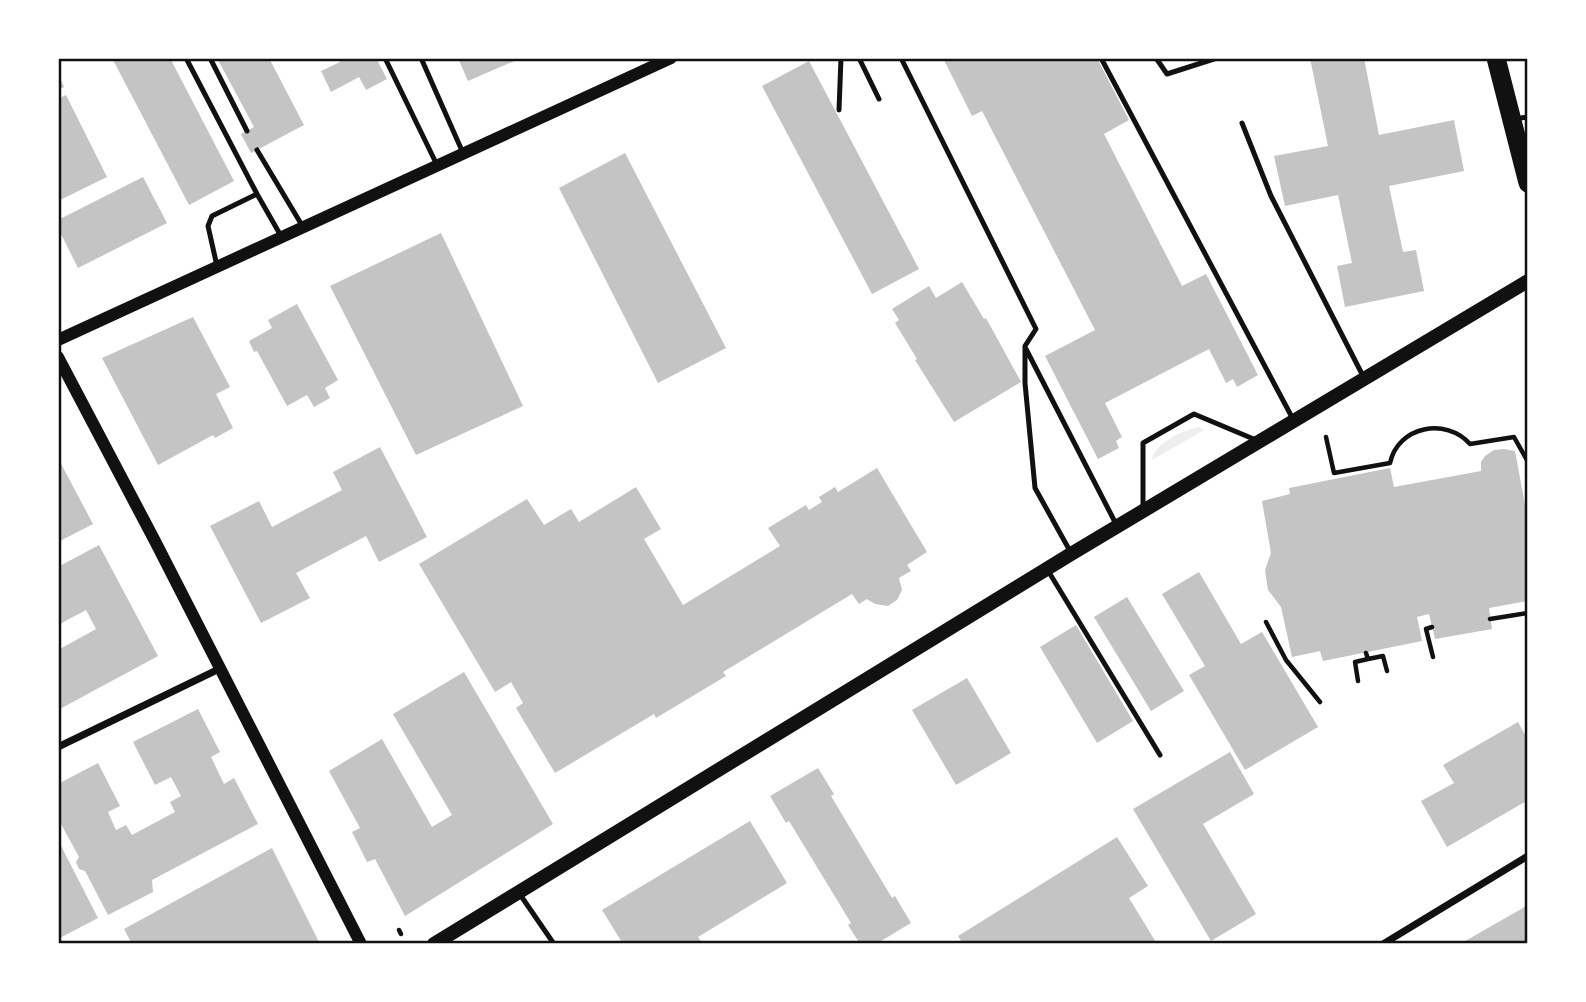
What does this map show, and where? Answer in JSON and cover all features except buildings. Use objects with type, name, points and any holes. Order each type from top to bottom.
[{"type":"highway","points":[[1496,58],[1520,118],[1528,183]]},
{"type":"main road","points":[[434,944],[450,940],[519,893],[1047,569],[1528,281]]},
{"type":"street","points":[[58,340],[671,58]]},
{"type":"street","points":[[58,357],[361,944]]},
{"type":"street","points":[[58,747],[219,669]]},
{"type":"street","points":[[1383,944],[1528,856]]},
{"type":"lane","points":[[186,58],[281,237]]},
{"type":"lane","points":[[210,58],[247,131]]},
{"type":"lane","points":[[385,58],[437,165]]},
{"type":"lane","points":[[421,58],[463,153]]},
{"type":"lane","points":[[839,110],[841,58]]},
{"type":"lane","points":[[859,58],[879,99]]},
{"type":"lane","points":[[901,58],[1035,329],[1025,346],[1035,488],[1072,554]]},
{"type":"lane","points":[[1101,58],[1294,421]]},
{"type":"lane","points":[[1156,58],[1167,74],[1217,58]]},
{"type":"lane","points":[[1242,123],[1271,196],[1364,379]]},
{"type":"lane","points":[[257,150],[303,227]]},
{"type":"lane","points":[[217,266],[208,226],[212,216],[257,194]]},
{"type":"lane","points":[[1025,346],[1118,526]]},
{"type":"lane","points":[[1143,511],[1143,443],[1194,414],[1259,442]]},
{"type":"lane","points":[[1047,569],[1160,755]]},
{"type":"lane","points":[[519,893],[554,944]]},
{"type":"path","points":[[1326,437],[1335,476],[1390,463],[1392,451],[1417,430],[1449,430],[1462,435],[1470,444],[1514,437],[1528,462]]},
{"type":"path","points":[[1490,619],[1528,613]]},
{"type":"path","points":[[1266,622],[1286,660],[1320,702]]},
{"type":"path","points":[[1433,627],[1426,629],[1433,657]]},
{"type":"path","points":[[1357,681],[1355,662],[1367,656],[1382,656],[1387,671]]},
{"type":"shaded area","points":[[1199,427],[1204,430],[1152,460],[1163,443]]}]
